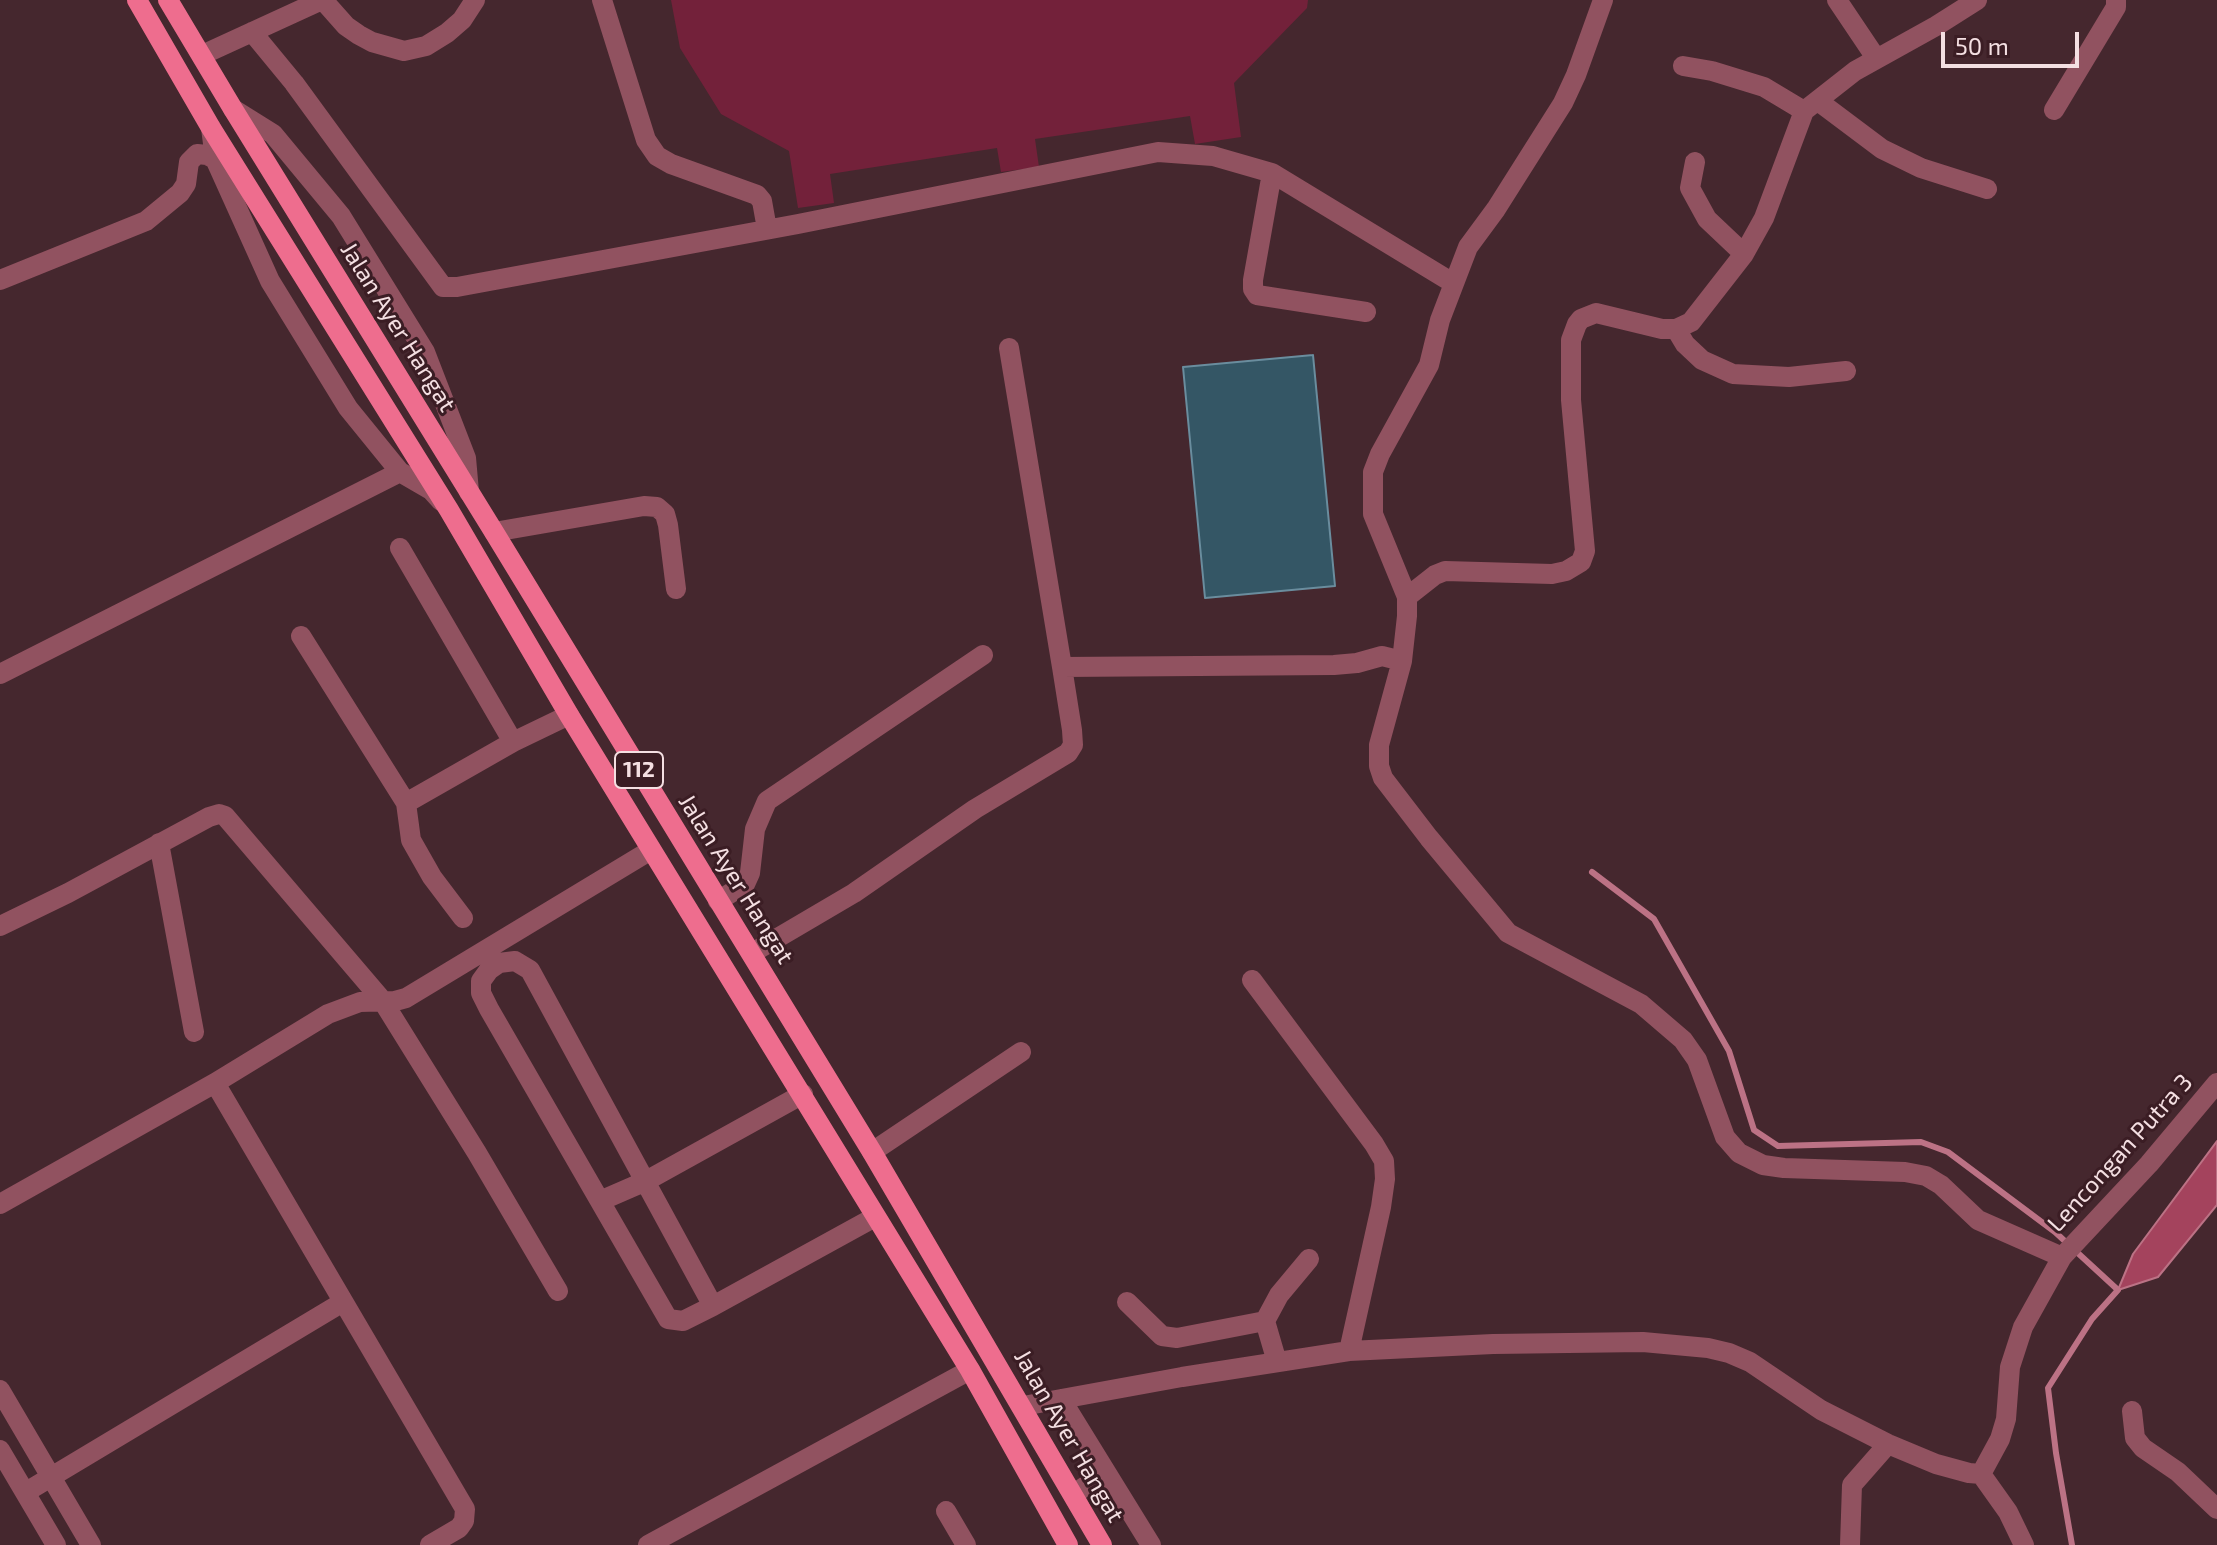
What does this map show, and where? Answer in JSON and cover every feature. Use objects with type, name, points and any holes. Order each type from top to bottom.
[{"type":"main road","name":"112","points":[[137,0],[211,128],[449,510],[569,715],[970,1370],[1068,1545]]},
{"type":"main road","name":"Jalan Ayer Hangat","points":[[168,0],[752,953],[1023,1406],[1102,1545]]},
{"type":"street","points":[[202,55],[252,32],[286,7],[323,0],[346,26],[359,35],[404,51],[426,46],[447,33],[462,20],[475,0]]},
{"type":"street","points":[[602,0],[646,140],[657,156],[757,195],[762,201],[767,229]]},
{"type":"street","points":[[1603,0],[1563,103],[1496,209],[1468,247],[1453,283],[1429,365],[1373,472],[1373,514],[1407,597],[1402,661],[1379,745],[1379,766],[1383,778],[1508,933],[1641,1004],[1683,1040],[1697,1060],[1725,1137],[1739,1153],[1763,1165],[1784,1168],[1905,1172],[1926,1176],[1941,1185],[1978,1220],[2069,1249]]},
{"type":"street","points":[[1837,0],[1876,58]]},
{"type":"street","points":[[1407,597],[1445,571],[1552,574],[1566,571],[1581,562],[1585,551],[1571,400],[1573,331],[1581,319],[1596,313],[1662,329],[1676,329],[1691,322],[1744,254],[1764,218],[1811,106],[1876,58],[1977,0]]},
{"type":"street","points":[[2054,110],[2116,7],[2116,0]]},
{"type":"street","points":[[252,32],[294,83],[443,287],[457,287],[767,229],[1158,152],[1213,156],[1272,173],[1453,283]]},
{"type":"street","points":[[1683,66],[1712,71],[1764,87],[1811,106],[1882,149],[1921,168],[1987,189]]},
{"type":"street","points":[[233,109],[273,134],[341,216],[425,352],[466,458],[469,492]]},
{"type":"street","points":[[211,128],[215,159],[270,281],[348,408],[400,472],[431,490],[449,510]]},
{"type":"street","points":[[0,280],[146,221],[180,193],[186,184],[189,162],[197,154],[215,159]]},
{"type":"street","points":[[1695,162],[1690,188],[1707,219],[1744,254]]},
{"type":"street","points":[[1272,173],[1253,280],[1257,295],[1366,312]]},
{"type":"street","points":[[1676,329],[1685,344],[1702,360],[1733,374],[1789,377],[1846,371]]},
{"type":"street","points":[[752,953],[854,893],[975,809],[1068,753],[1073,745],[1009,348]]},
{"type":"street","points":[[0,674],[400,472]]},
{"type":"street","points":[[494,532],[644,506],[657,507],[665,514],[668,525],[676,589]]},
{"type":"street","points":[[400,548],[513,742]]},
{"type":"street","points":[[301,636],[406,803],[411,840],[432,877],[463,918]]},
{"type":"street","points":[[718,901],[745,884],[750,873],[755,829],[767,801],[983,655]]},
{"type":"street","points":[[1062,667],[1334,665],[1382,656],[1402,661]]},
{"type":"street","points":[[406,803],[513,742],[569,715]]},
{"type":"street","points":[[0,926],[214,815],[225,816],[382,1000],[558,1291]]},
{"type":"street","points":[[159,843],[194,1032]]},
{"type":"street","points":[[0,1204],[215,1083],[328,1014],[360,1002],[406,998],[651,850]]},
{"type":"street","points":[[713,1306],[530,970],[515,961],[499,963],[481,981],[481,993],[668,1319],[683,1321],[713,1306],[875,1217]]},
{"type":"street","points":[[1252,980],[1384,1161],[1381,1207],[1349,1351]]},
{"type":"street","points":[[872,1152],[1021,1052]]},
{"type":"street","points":[[215,1083],[465,1509],[464,1521],[459,1528],[430,1545]]},
{"type":"street","name":"Lencongan Putra 3","points":[[1981,1474],[2000,1439],[2006,1419],[2010,1367],[2023,1327],[2069,1249],[2149,1164],[2217,1083]]},
{"type":"street","points":[[600,1201],[646,1181],[803,1094]]},
{"type":"street","points":[[1277,1362],[1265,1321],[1279,1295],[1309,1259]]},
{"type":"street","points":[[26,1492],[343,1302]]},
{"type":"street","points":[[1127,1302],[1162,1336],[1177,1338],[1265,1321]]},
{"type":"street","points":[[1023,1406],[1349,1351],[1572,1342],[1643,1342],[1708,1348],[1750,1362],[1821,1410],[1888,1444],[1936,1464],[1981,1474],[2008,1512],[2024,1545]]},
{"type":"street","points":[[648,1545],[970,1370]]},
{"type":"street","points":[[0,1390],[91,1545]]},
{"type":"street","points":[[1061,1399],[1151,1545]]},
{"type":"street","points":[[2132,1411],[2135,1438],[2143,1448],[2178,1472],[2217,1509]]},
{"type":"street","points":[[1850,1545],[1852,1485],[1888,1444]]},
{"type":"street","points":[[0,1450],[56,1545]]},
{"type":"street","points":[[1074,1494],[1106,1472]]},
{"type":"street","points":[[946,1511],[966,1545]]},
{"type":"shaded area","points":[[671,0],[1308,0],[1307,8],[1234,83],[1241,137],[1195,144],[1190,116],[1035,139],[1039,167],[1001,172],[997,148],[830,174],[834,203],[798,208],[789,151],[721,114],[680,48]]},
{"type":"shaded area","points":[[2217,1141],[2217,1205],[2158,1277],[2118,1290],[2133,1254]]},
{"type":"building","points":[[1313,355],[1335,586],[1205,598],[1183,367]]},
{"type":"waterway","points":[[1592,872],[1654,919],[1729,1051],[1754,1130],[1778,1146],[1921,1142],[1948,1152],[2055,1232],[2118,1290],[2092,1319],[2048,1388],[2072,1545]]}]
